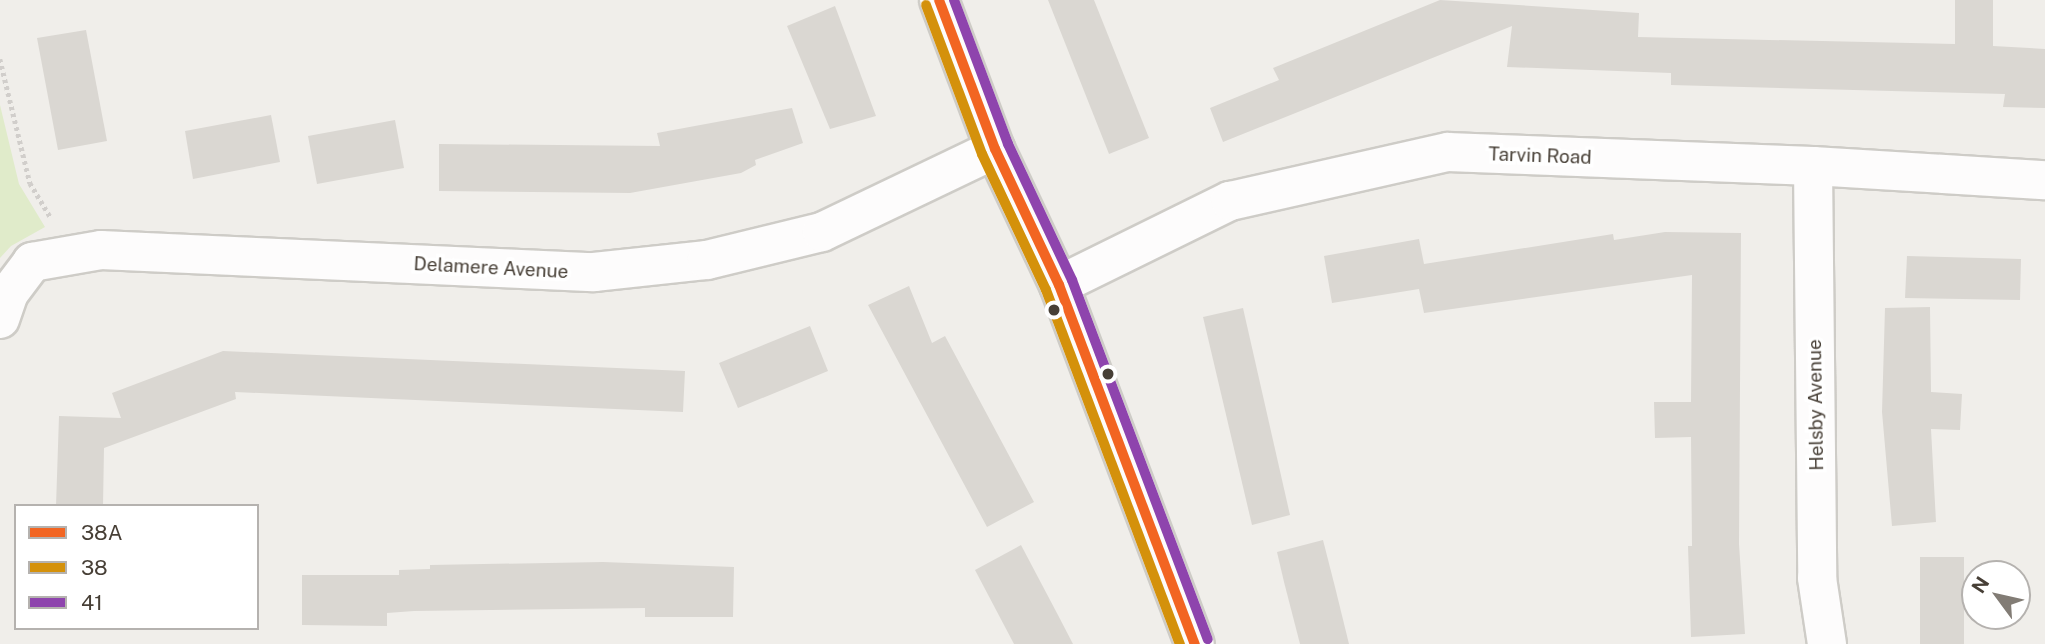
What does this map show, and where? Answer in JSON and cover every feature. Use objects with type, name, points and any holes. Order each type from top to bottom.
[{"type":"street","points":[[939,0],[995,149],[1059,285],[1195,644]]},
{"type":"street","name":"Delamere Avenue","points":[[3,300],[32,262],[101,250],[594,272],[708,260],[822,232],[995,149]]},
{"type":"street","name":"Tarvin Road","points":[[1059,285],[1230,201],[1448,152],[1813,166],[2045,180]]},
{"type":"street","name":"Helsby Avenue","points":[[1813,166],[1817,578],[1827,644]]},
{"type":"path","points":[[0,59],[30,183],[73,253]]},
{"type":"green space","points":[[0,105],[19,184],[45,227],[11,246],[0,258]]},
{"type":"building","points":[[1048,0],[1094,0],[1149,138],[1109,154]]},
{"type":"building","points":[[1440,0],[1639,13],[1638,37],[1955,44],[1955,0],[1993,0],[1993,46],[2045,49],[2045,108],[2003,107],[2005,94],[1671,85],[1671,73],[1507,67],[1512,26],[1223,142],[1210,108],[1279,80],[1273,68]]},
{"type":"building","points":[[835,6],[876,116],[830,129],[787,26]]},
{"type":"building","points":[[86,30],[107,141],[58,150],[37,38]]},
{"type":"building","points":[[792,108],[803,143],[755,160],[756,165],[741,173],[630,193],[439,191],[439,144],[660,146],[657,133]]},
{"type":"building","points":[[271,115],[280,162],[193,179],[185,131]]},
{"type":"building","points":[[395,120],[404,168],[317,184],[308,136]]},
{"type":"building","points":[[1665,232],[1741,233],[1739,544],[1745,634],[1691,637],[1688,546],[1692,546],[1691,437],[1655,438],[1654,402],[1691,402],[1692,275],[1424,313],[1419,289],[1332,303],[1324,256],[1419,239],[1424,264],[1613,234],[1614,240]]},
{"type":"building","points":[[1907,256],[2021,259],[2020,300],[1905,298]]},
{"type":"building","points":[[909,286],[932,343],[945,336],[1034,502],[987,527],[868,305]]},
{"type":"building","points":[[1930,307],[1931,392],[1962,394],[1960,430],[1931,429],[1936,522],[1892,526],[1882,412],[1885,308]]},
{"type":"building","points":[[1243,308],[1290,515],[1252,525],[1203,317]]},
{"type":"building","points":[[810,326],[828,371],[738,408],[719,363]]},
{"type":"building","points":[[223,351],[685,371],[683,412],[235,392],[236,399],[104,448],[103,504],[56,504],[59,416],[121,418],[112,393]]},
{"type":"building","points":[[1323,540],[1349,644],[1300,644],[1284,582],[1277,552]]},
{"type":"building","points":[[1021,545],[1073,644],[1014,644],[975,570]]},
{"type":"building","points":[[1920,557],[1964,557],[1964,560],[1961,560],[1961,630],[1964,630],[1964,644],[1920,644]]},
{"type":"building","points":[[603,562],[734,567],[733,617],[645,617],[645,608],[414,611],[387,613],[387,626],[302,625],[302,575],[399,575],[399,570],[430,569],[430,565]]},
{"type":"transit line","name":"38A","points":[[939,0],[995,149],[1059,285],[1195,644]]},
{"type":"transit line","name":"41","points":[[954,0],[1008,144],[1072,280],[1208,639]]},
{"type":"transit line","name":"38","points":[[926,5],[982,154],[1046,290],[1180,644]]}]
